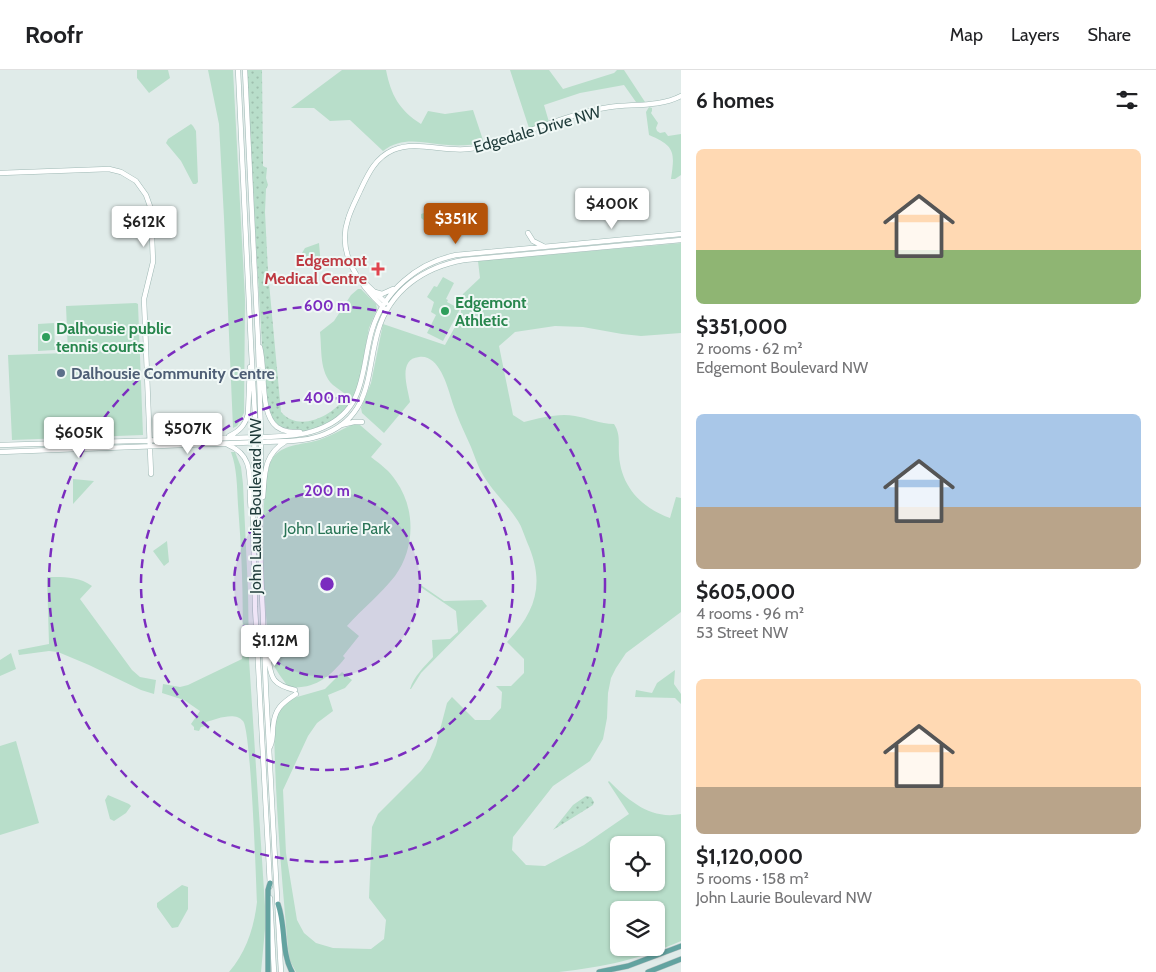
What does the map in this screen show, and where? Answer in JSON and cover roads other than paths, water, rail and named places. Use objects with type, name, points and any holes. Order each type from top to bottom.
[{"type":"main road","name":"John Laurie Boulevard NW","points":[[238,70],[254,390],[253,520],[259,695],[274,972]]},
{"type":"main road","name":"John Laurie Boulevard NW","points":[[245,70],[258,340],[261,439],[260,546],[281,972]]},
{"type":"main road","name":"Edgedale Drive NW","points":[[387,311],[374,291],[361,281],[352,269],[345,239],[348,219],[368,174],[378,160],[392,150],[408,146],[458,150],[483,147],[599,109],[659,103],[671,101],[681,96]]},
{"type":"main road","points":[[0,173],[109,169],[121,172],[132,179],[146,195],[152,213],[154,257],[144,299],[151,474]]},
{"type":"main road","points":[[528,233],[532,240],[545,246]]},
{"type":"main road","points":[[374,291],[384,293],[424,267],[449,256],[681,234]]},
{"type":"main road","points":[[340,426],[362,402],[367,388],[378,330],[390,305],[406,286],[436,267],[452,262],[681,240]]},
{"type":"main road","name":"Edgedale Drive NW","points":[[361,281],[363,287],[383,304],[390,305]]},
{"type":"main road","points":[[0,445],[224,444],[299,435],[325,427],[339,418],[351,406],[358,395],[364,376],[372,330],[383,304],[398,285]]},
{"type":"main road","points":[[258,340],[262,351],[266,404],[270,419],[273,424],[282,430],[308,433]]},
{"type":"main road","points":[[226,438],[242,428],[248,414],[251,346]]},
{"type":"main road","points":[[261,439],[287,441],[315,438],[340,426],[362,422]]},
{"type":"main road","points":[[0,452],[226,438],[255,440]]},
{"type":"main road","points":[[260,546],[267,465],[274,450],[287,441]]},
{"type":"main road","points":[[224,444],[240,451],[247,462],[250,474],[250,506],[253,520]]},
{"type":"main road","points":[[264,643],[268,651],[271,676],[280,685],[295,692],[277,710],[273,722],[272,742],[269,748]]},
{"type":"main road","points":[[268,972],[268,890],[270,883]]},
{"type":"main road","points":[[278,904],[282,914],[288,963],[292,972]]},
{"type":"main road","points":[[599,972],[628,966],[681,946]]},
{"type":"main road","points":[[648,972],[681,959]]},
{"type":"place","name":"Edgemont Medical Centre","points":[[378,269]]},
{"type":"place","name":"Edgemont Athletic","points":[[445,311]]},
{"type":"place","name":"Dalhousie public tennis courts","points":[[46,337]]},
{"type":"place","name":"Dalhousie Community Centre","points":[[61,373]]},
{"type":"park label","name":"John Laurie Park","points":[[337,528]]}]
